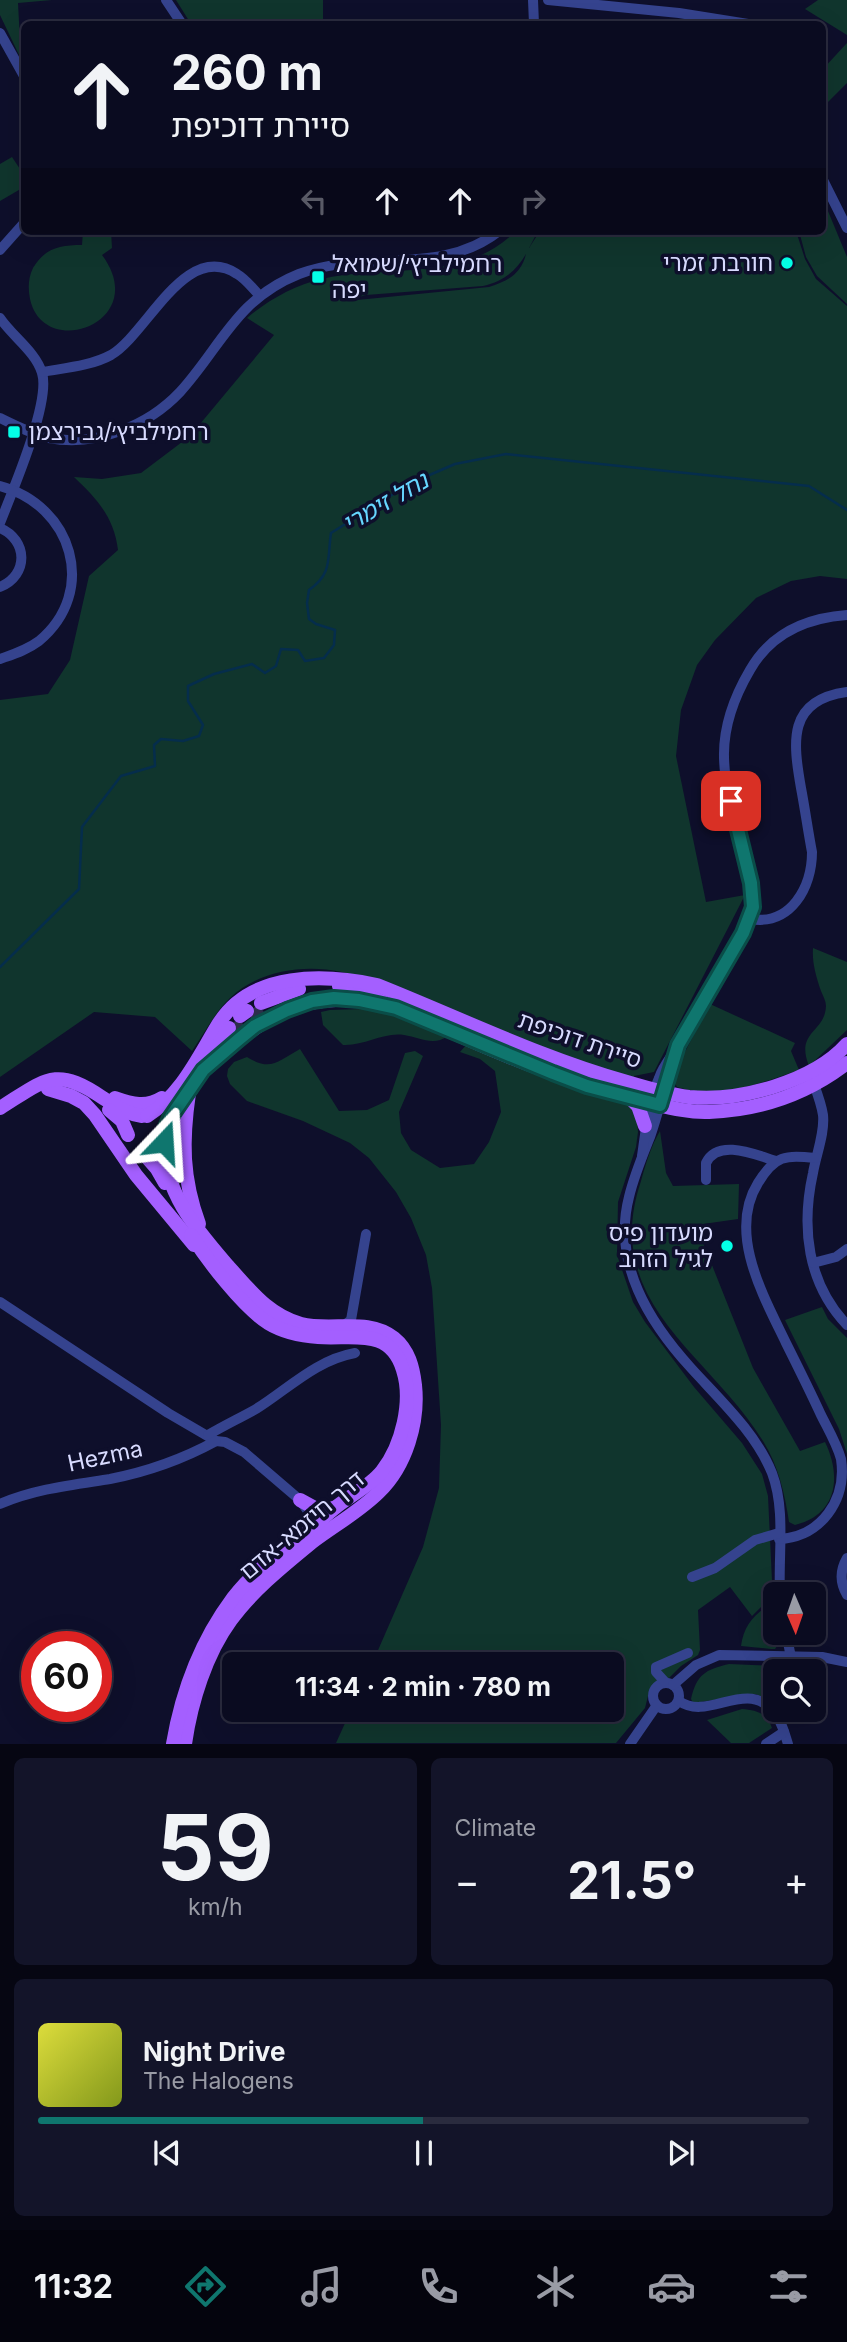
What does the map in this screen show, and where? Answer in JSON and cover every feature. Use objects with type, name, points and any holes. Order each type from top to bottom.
[{"type":"main road","name":"סיירת דוכיפת","points":[[184,1090],[195,1065],[229,1010],[254,991],[307,978],[344,979],[377,985],[559,1060],[658,1097],[685,1111],[730,1110],[783,1099],[809,1080],[847,1044]]},
{"type":"main road","name":"סיירת דוכיפת","points":[[263,1006],[299,996],[324,993],[354,995],[380,1001],[553,1073],[628,1098],[658,1097]]},
{"type":"main road","points":[[206,1066],[255,1026],[296,1006],[334,998],[396,1008]]},
{"type":"main road","points":[[128,1135],[131,1123],[184,1090],[206,1066],[231,1031]]},
{"type":"main road","name":"סיירת דוכיפת","points":[[809,1080],[847,1063]]},
{"type":"main road","points":[[0,1108],[33,1087],[51,1080],[69,1079],[117,1099],[144,1105],[184,1090]]},
{"type":"main road","points":[[86,1086],[131,1115],[145,1116],[160,1122],[164,1136]]},
{"type":"main road","points":[[0,1118],[38,1093],[48,1089],[71,1087],[95,1098],[122,1121],[132,1147],[143,1153],[156,1151],[184,1090]]},
{"type":"main road","points":[[48,1089],[84,1103],[136,1175],[208,1261]]},
{"type":"main road","points":[[184,1090],[185,1171],[191,1201],[206,1241]]},
{"type":"main road","points":[[628,1098],[638,1106],[645,1126]]},
{"type":"main road","name":"דרך חיזמא-אדם","points":[[164,1136],[165,1163],[183,1210],[252,1294],[269,1309],[294,1322],[313,1327],[366,1327],[393,1338],[409,1356],[416,1404],[402,1460],[379,1493],[339,1524],[311,1533],[267,1563],[234,1597],[204,1644],[181,1703],[173,1744]]},
{"type":"main road","name":"דרך חיזמא-אדם","points":[[143,1153],[157,1169],[174,1207],[208,1261],[256,1313],[288,1332],[321,1338],[348,1335],[376,1340],[391,1348],[403,1369],[406,1401],[403,1424],[395,1450],[382,1471],[366,1486],[334,1508],[229,1622],[198,1687],[185,1744]]},
{"type":"main road","points":[[303,1505],[322,1512],[334,1508]]},
{"type":"main road","points":[[303,1505],[311,1533]]},
{"type":"street","points":[[166,0],[180,21]]},
{"type":"street","points":[[533,0],[534,21]]},
{"type":"street","points":[[548,0],[679,13],[729,21]]},
{"type":"street","points":[[0,33],[21,71]]},
{"type":"street","points":[[826,186],[847,229]]},
{"type":"street","points":[[0,250],[21,226]]},
{"type":"street","points":[[0,418],[33,433],[60,439],[95,438],[121,431],[145,419],[180,391],[235,319],[260,296],[282,283],[325,267],[455,254],[477,246],[493,235]]},
{"type":"street","points":[[42,372],[90,363],[111,355],[132,337],[174,287],[201,267],[229,270],[260,296]]},
{"type":"street","points":[[0,318],[36,361],[42,372],[44,392],[33,433],[0,523]]},
{"type":"street","points":[[0,486],[28,496],[44,508],[58,525],[67,543],[72,565],[71,588],[63,611],[52,628],[38,642],[21,652],[0,659]]},
{"type":"street","points":[[0,528],[15,538],[21,548],[22,559],[14,579],[0,587]]},
{"type":"street","points":[[642,1156],[645,1126],[678,1045],[750,919],[754,897],[723,757],[732,706],[753,664],[784,632],[820,618],[847,615]]},
{"type":"street","points":[[750,919],[776,917],[788,911],[805,891],[812,866],[812,852],[797,761],[798,723],[812,706],[833,695],[847,692]]},
{"type":"street","points":[[809,1080],[820,1136],[807,1204],[806,1227],[813,1263],[828,1300],[847,1325]]},
{"type":"street","points":[[658,1097],[628,1198],[625,1224],[627,1255],[634,1284],[665,1337],[733,1415],[767,1463],[778,1498],[780,1582]]},
{"type":"street","points":[[706,1180],[706,1163],[716,1152],[726,1150],[750,1153],[776,1161]]},
{"type":"street","points":[[692,1577],[715,1568],[755,1540],[779,1536],[790,1538],[805,1533],[825,1520],[840,1497],[843,1474],[836,1445],[766,1300],[747,1236],[748,1206],[752,1192],[766,1170],[776,1161],[788,1157],[816,1158]]},
{"type":"street","points":[[342,1326],[348,1323],[352,1314],[366,1234]]},
{"type":"street","points":[[813,1263],[836,1257],[847,1249]]},
{"type":"street","points":[[0,1302],[148,1401],[212,1438],[244,1452],[303,1505]]},
{"type":"street","points":[[352,1314],[354,1320],[366,1327]]},
{"type":"street","name":"Hezma","points":[[0,1504],[49,1488],[111,1479],[199,1451],[212,1438],[313,1370],[339,1356],[355,1353]]},
{"type":"street","points":[[311,1533],[339,1524]]},
{"type":"street","points":[[847,1558],[841,1579],[847,1595]]},
{"type":"street","points":[[788,1645],[791,1657]]},
{"type":"street","points":[[657,1706],[671,1709],[679,1701],[679,1693],[656,1672],[656,1667],[688,1653]]},
{"type":"street","points":[[630,1744],[657,1706],[654,1692],[658,1686],[669,1684],[696,1665],[719,1655],[822,1657],[847,1662]]},
{"type":"street","points":[[679,1701],[692,1708],[703,1708],[738,1698],[760,1702],[778,1718],[789,1744]]},
{"type":"street","points":[[766,1744],[784,1732]]},
{"type":"green space","points":[[0,0],[52,0],[18,3],[21,59],[0,15]]},
{"type":"green space","points":[[176,0],[323,0],[323,21],[189,21]]},
{"type":"green space","points":[[818,0],[847,0],[847,35],[826,21],[805,9]]},
{"type":"green space","points":[[847,43],[847,83],[826,104],[826,66]]},
{"type":"green space","points":[[12,157],[21,170],[21,189],[0,201],[0,164]]},
{"type":"green space","points":[[826,206],[847,257],[847,304],[817,276],[806,257],[800,235],[826,235]]},
{"type":"green space","points":[[83,235],[111,235],[112,248],[102,255],[114,279],[114,299],[105,315],[90,326],[72,330],[54,328],[39,318],[30,299],[30,276],[38,261],[48,252],[60,247],[82,245]]},
{"type":"green space","points":[[511,235],[536,235],[529,248],[537,235],[797,235],[805,259],[816,279],[847,306],[847,579],[820,576],[791,581],[756,598],[715,640],[697,665],[681,710],[676,756],[706,902],[745,895],[654,1072],[634,1076],[630,1104],[637,1120],[638,1132],[636,1147],[618,1202],[617,1255],[633,1302],[694,1387],[742,1443],[762,1474],[768,1496],[772,1582],[763,1582],[763,1606],[752,1616],[730,1587],[698,1610],[698,1655],[669,1678],[655,1683],[645,1708],[616,1743],[336,1743],[346,1722],[624,1722],[624,1652],[377,1652],[423,1547],[439,1488],[441,1425],[432,1288],[426,1255],[411,1218],[396,1192],[369,1158],[350,1143],[303,1121],[247,1101],[230,1084],[227,1076],[228,1069],[234,1062],[247,1057],[262,1064],[269,1064],[300,1049],[339,1111],[367,1110],[389,1100],[405,1053],[415,1051],[423,1056],[399,1112],[401,1133],[411,1150],[440,1168],[474,1164],[489,1142],[501,1112],[495,1071],[480,1059],[460,1052],[467,1044],[447,1036],[432,1041],[396,1035],[343,1045],[323,1025],[321,1012],[362,1009],[368,980],[334,970],[315,969],[278,973],[260,978],[244,987],[219,1010],[192,1051],[155,1017],[94,1012],[0,1077],[0,700],[48,694],[70,660],[89,576],[118,550],[113,528],[103,509],[74,477],[102,479],[141,473],[190,436],[274,335],[247,318],[282,294],[322,279],[449,265],[472,259],[495,248]],"holes":[[[526,254],[521,267],[513,276],[489,287],[347,301],[366,295],[483,286],[509,274]]]},
{"type":"green space","points":[[813,948],[847,962],[847,1030],[809,1066],[806,1046],[821,1022],[826,1006],[815,970]]},
{"type":"green space","points":[[710,1004],[795,1043],[791,1051],[799,1070],[754,1085],[723,1091],[692,1091],[677,1087],[672,1078]]},
{"type":"green space","points":[[660,1131],[666,1173],[673,1186],[739,1184],[738,1219],[696,1225],[753,1368],[800,1451],[825,1442],[830,1455],[834,1481],[832,1493],[820,1513],[809,1520],[795,1525],[789,1522],[780,1480],[763,1441],[741,1410],[666,1324],[647,1294],[635,1261],[632,1224],[641,1181]]},
{"type":"green space","points":[[822,1307],[828,1319],[847,1338],[847,1454],[839,1429],[785,1320]]},
{"type":"green space","points":[[762,1610],[763,1645],[778,1645],[775,1649],[741,1646],[745,1631]]},
{"type":"green space","points":[[729,1664],[763,1665],[763,1698],[756,1694],[693,1703],[691,1699],[699,1679],[714,1668]]},
{"type":"green space","points":[[742,1709],[752,1710],[763,1716],[763,1722],[769,1722],[772,1728],[749,1743],[731,1743],[707,1720]]},
{"type":"waterway","name":"נחל זימרי","points":[[0,967],[79,889],[82,827],[121,776],[155,766],[154,745],[161,739],[183,741],[199,736],[203,725],[188,701],[188,686],[214,674],[252,664],[265,673],[276,666],[281,649],[298,650],[305,661],[324,658],[334,645],[335,630],[309,619],[307,603],[309,590],[317,584],[325,571],[331,533],[411,483],[455,464],[506,454],[809,486],[847,510]]},
{"type":"tunnel","points":[[251,1018],[265,1009]]},
{"type":"tunnel","points":[[232,1033],[245,1022]]},
{"type":"place","name":"חורבת זמרי","points":[[787,263]]},
{"type":"place","name":"רחמילביץ׳/שמואל יפה","points":[[318,277]]},
{"type":"place","name":"רחמילביץ׳/גבירצמן","points":[[14,432]]},
{"type":"place","name":"מועדון פיס לגיל הזהב","points":[[727,1246]]},
{"type":"route","points":[[164,1142],[170,1118],[203,1070],[238,1040],[270,1017],[312,1001],[334,998],[396,1008],[587,1086],[660,1105],[678,1045],[743,933],[753,907],[754,897],[731,801]]}]
